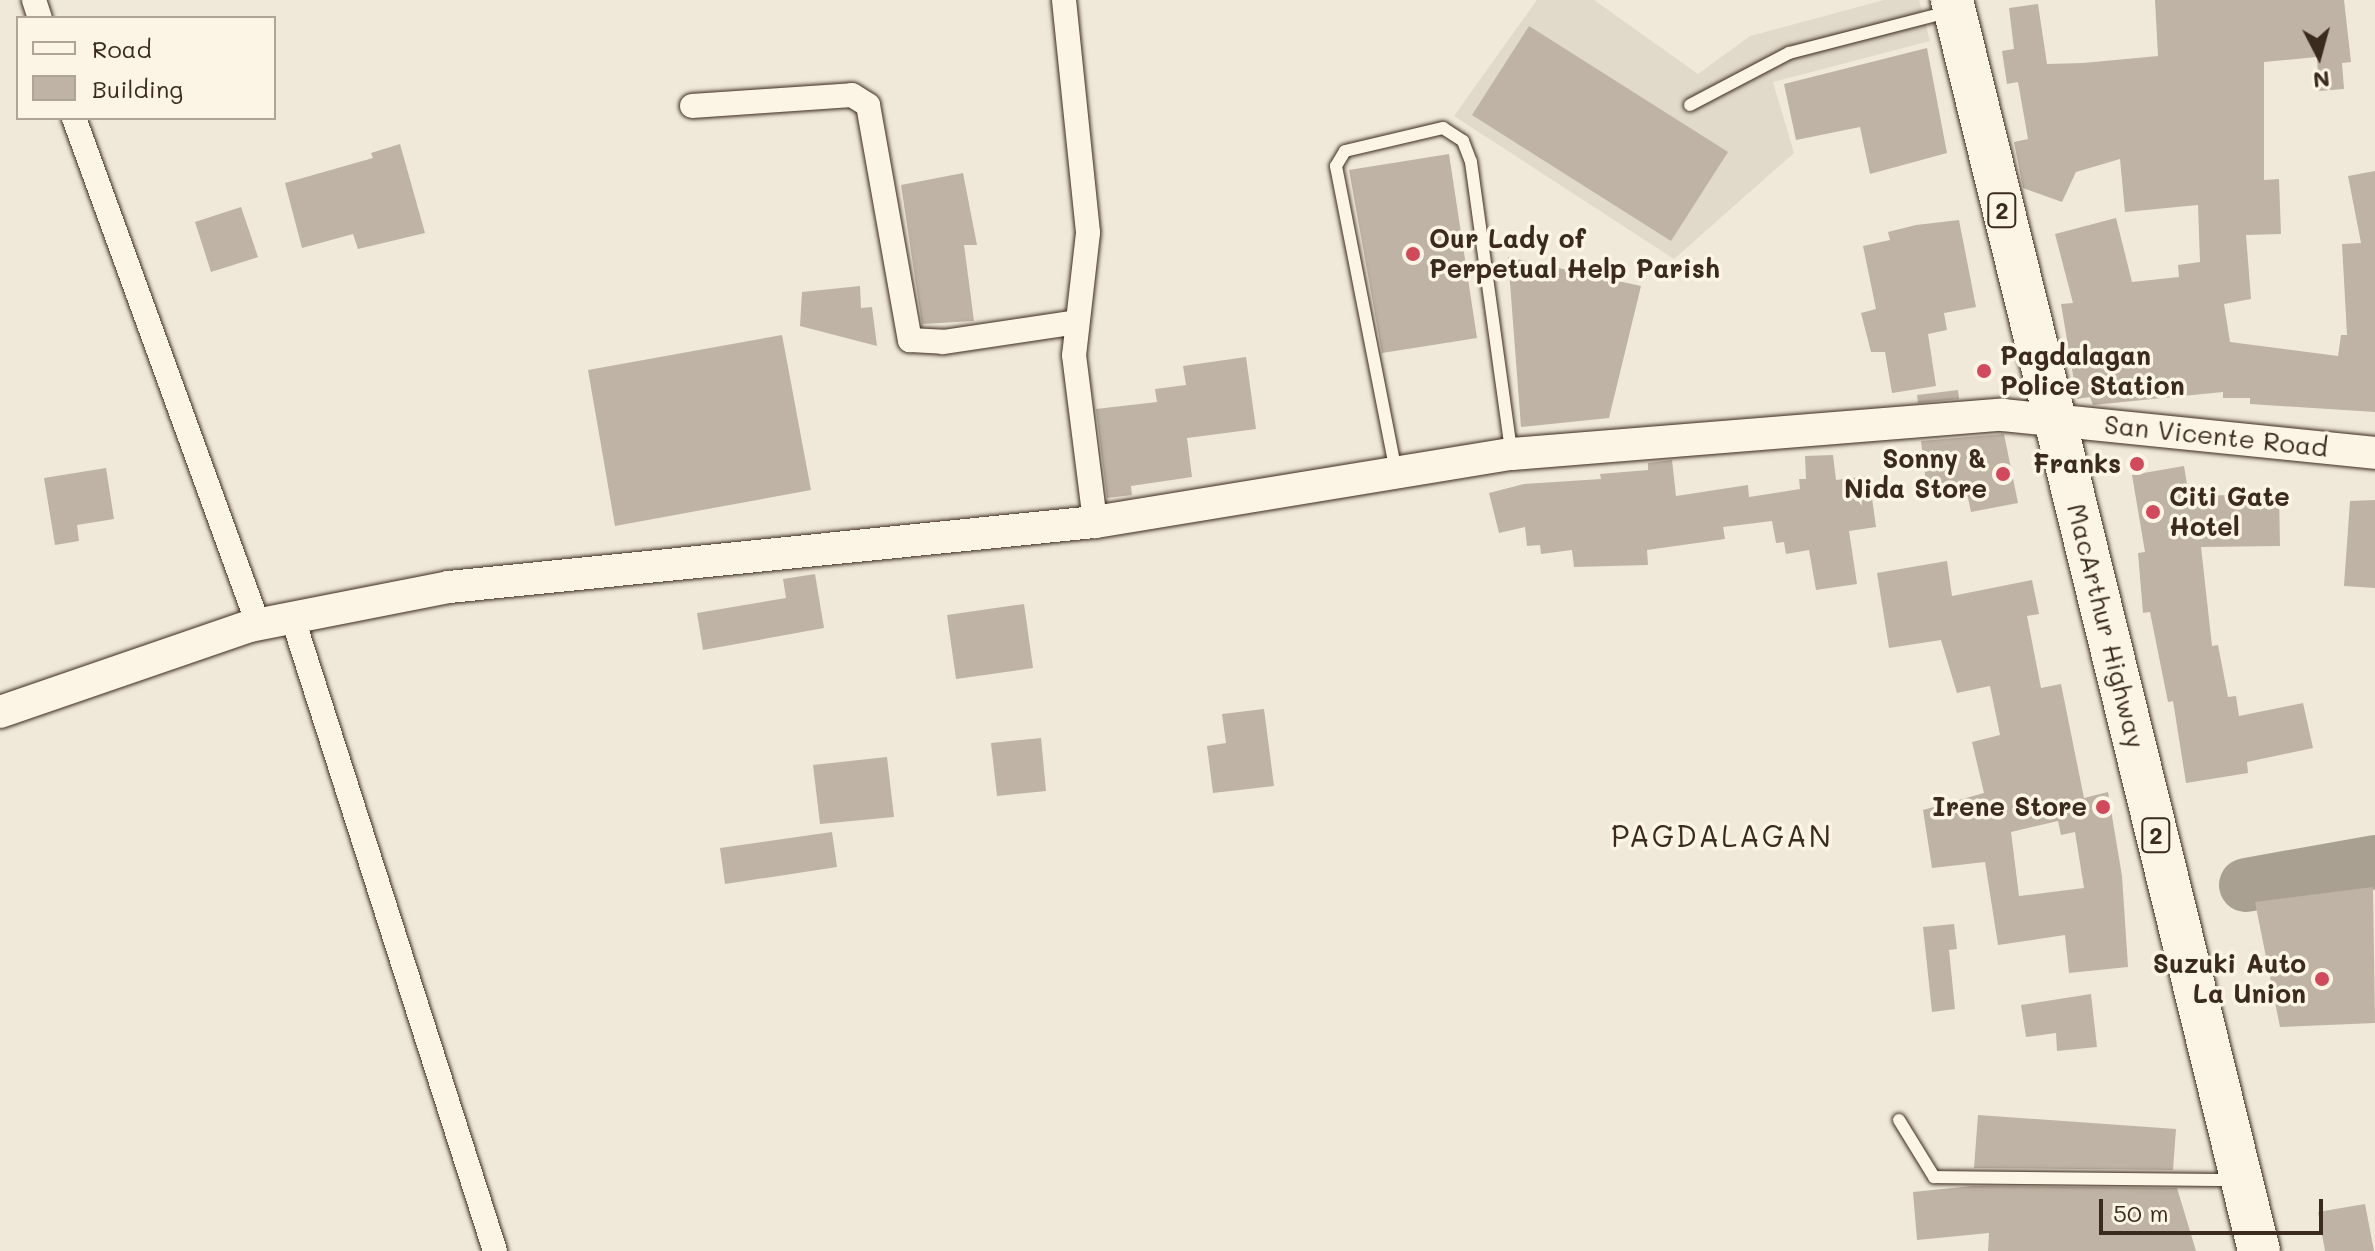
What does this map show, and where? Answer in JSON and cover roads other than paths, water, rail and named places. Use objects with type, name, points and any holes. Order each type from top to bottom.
[{"type":"highway","name":"MacArthur Highway","points":[[1954,5],[2259,1251]]},
{"type":"street","points":[[1064,0],[1088,233],[1074,355],[1095,522]]},
{"type":"street","points":[[692,106],[852,95],[868,105],[910,340],[943,342],[1077,322]]},
{"type":"street","points":[[75,120],[258,624]]},
{"type":"street","name":"San Vicente Road","points":[[0,712],[258,624],[449,587],[1095,522],[1512,454],[1844,424],[2002,415],[2375,453]]},
{"type":"street","points":[[292,616],[495,1251]]},
{"type":"lane","points":[[1690,105],[1789,53],[1954,5]]},
{"type":"lane","points":[[1397,474],[1336,166],[1345,151],[1443,128],[1463,141],[1471,162],[1512,454]]},
{"type":"lane","points":[[1899,1120],[1934,1177],[2242,1180]]},
{"type":"waterway","points":[[2246,885],[2375,862]]},
{"type":"place","name":"Our Lady of Perpetual Help Parish","points":[[1413,254]]},
{"type":"place","name":"Pagdalagan Police Station","points":[[1984,371]]},
{"type":"place","name":"Franks","points":[[2137,464]]},
{"type":"place","name":"Sonny & Nida Store","points":[[2003,474]]},
{"type":"place","name":"Citi Gate Hotel","points":[[2153,512]]},
{"type":"place","name":"Irene Store","points":[[2103,807]]},
{"type":"place","name":"Suzuki Auto La Union","points":[[2322,979]]},
{"type":"district","name":"PAGDALAGAN","points":[[1722,835]]}]
